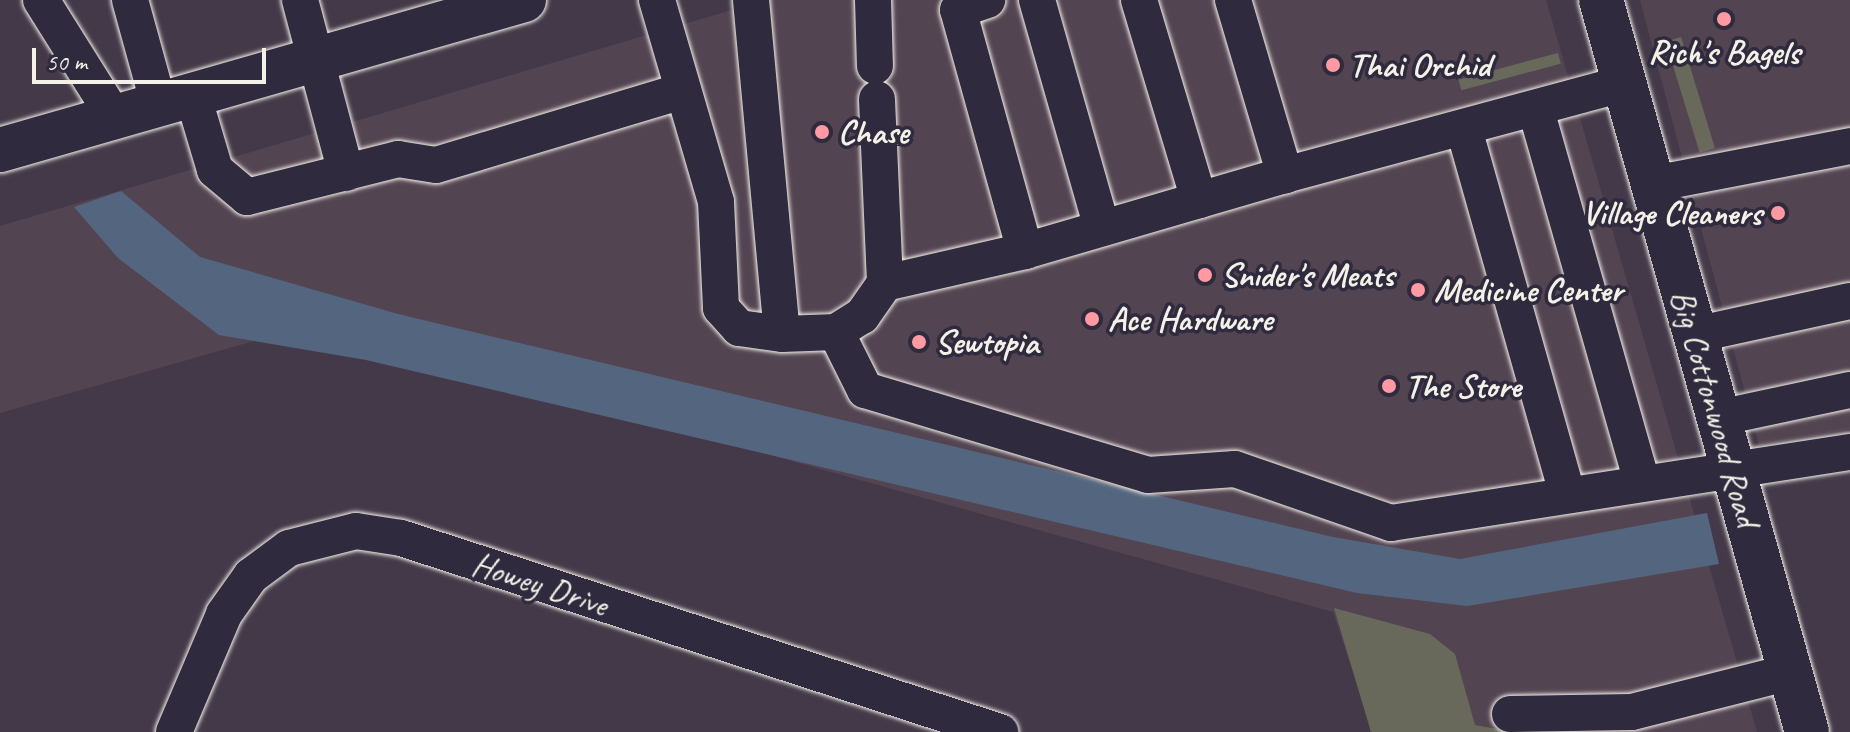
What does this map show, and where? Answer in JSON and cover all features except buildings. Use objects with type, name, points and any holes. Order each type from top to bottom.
[{"type":"main road","points":[[0,150],[524,0]]},
{"type":"main road","name":"Big Cottonwood Road","points":[[1601,0],[1807,732]]},
{"type":"street","points":[[41,0],[115,118]]},
{"type":"street","points":[[130,0],[176,100],[215,170],[234,191],[264,195],[398,159],[436,165],[683,91]]},
{"type":"street","points":[[300,0],[346,173]]},
{"type":"street","points":[[657,0],[716,202],[721,308],[739,328],[782,334],[836,332],[862,316],[885,283],[873,0]]},
{"type":"street","points":[[751,0],[782,334]]},
{"type":"street","points":[[1037,0],[1102,228]]},
{"type":"street","points":[[1139,0],[1199,200]]},
{"type":"street","points":[[1233,0],[1285,175]]},
{"type":"street","points":[[967,3],[1025,251]]},
{"type":"street","points":[[885,283],[1025,251],[1285,175],[1536,110],[1625,83]]},
{"type":"street","points":[[1536,110],[1641,479]]},
{"type":"street","points":[[1464,129],[1567,492]]},
{"type":"street","points":[[1653,184],[1850,146]]},
{"type":"street","points":[[1694,335],[1850,301]]},
{"type":"street","points":[[836,332],[865,390],[1148,475],[1235,469],[1391,523],[1731,465],[1782,465],[1850,452]]},
{"type":"street","points":[[1718,418],[1850,390]]},
{"type":"street","name":"Howey Drive","points":[[174,732],[224,614],[251,576],[300,543],[356,531],[401,538],[1000,732]]},
{"type":"street","points":[[1510,714],[1632,712],[1790,672]]},
{"type":"shaded area","points":[[766,0],[1546,0],[1757,732],[1373,732],[1333,612],[307,326],[0,413],[0,226]]},
{"type":"shaded area","points":[[1640,0],[1850,0],[1850,429],[1759,445]]},
{"type":"green space","points":[[1681,37],[1715,148],[1700,153],[1666,42]]},
{"type":"green space","points":[[1558,53],[1561,64],[1461,90],[1459,80]]},
{"type":"green space","points":[[1334,608],[1430,634],[1455,654],[1475,725],[1514,732],[1371,732]]},
{"type":"water","points":[[121,191],[200,257],[398,314],[1333,537],[1460,559],[1707,513],[1719,564],[1467,606],[1357,593],[366,360],[219,335],[118,258],[74,207]]},
{"type":"place","name":"Rich's Bagels","points":[[1724,19]]},
{"type":"place","name":"Thai Orchid","points":[[1333,65]]},
{"type":"place","name":"Chase","points":[[822,132]]},
{"type":"place","name":"Village Cleaners","points":[[1778,213]]},
{"type":"place","name":"Snider's Meats","points":[[1205,275]]},
{"type":"place","name":"Medicine Center","points":[[1418,290]]},
{"type":"place","name":"Ace Hardware","points":[[1092,319]]},
{"type":"place","name":"Sewtopia","points":[[919,342]]},
{"type":"place","name":"The Store","points":[[1389,386]]}]
